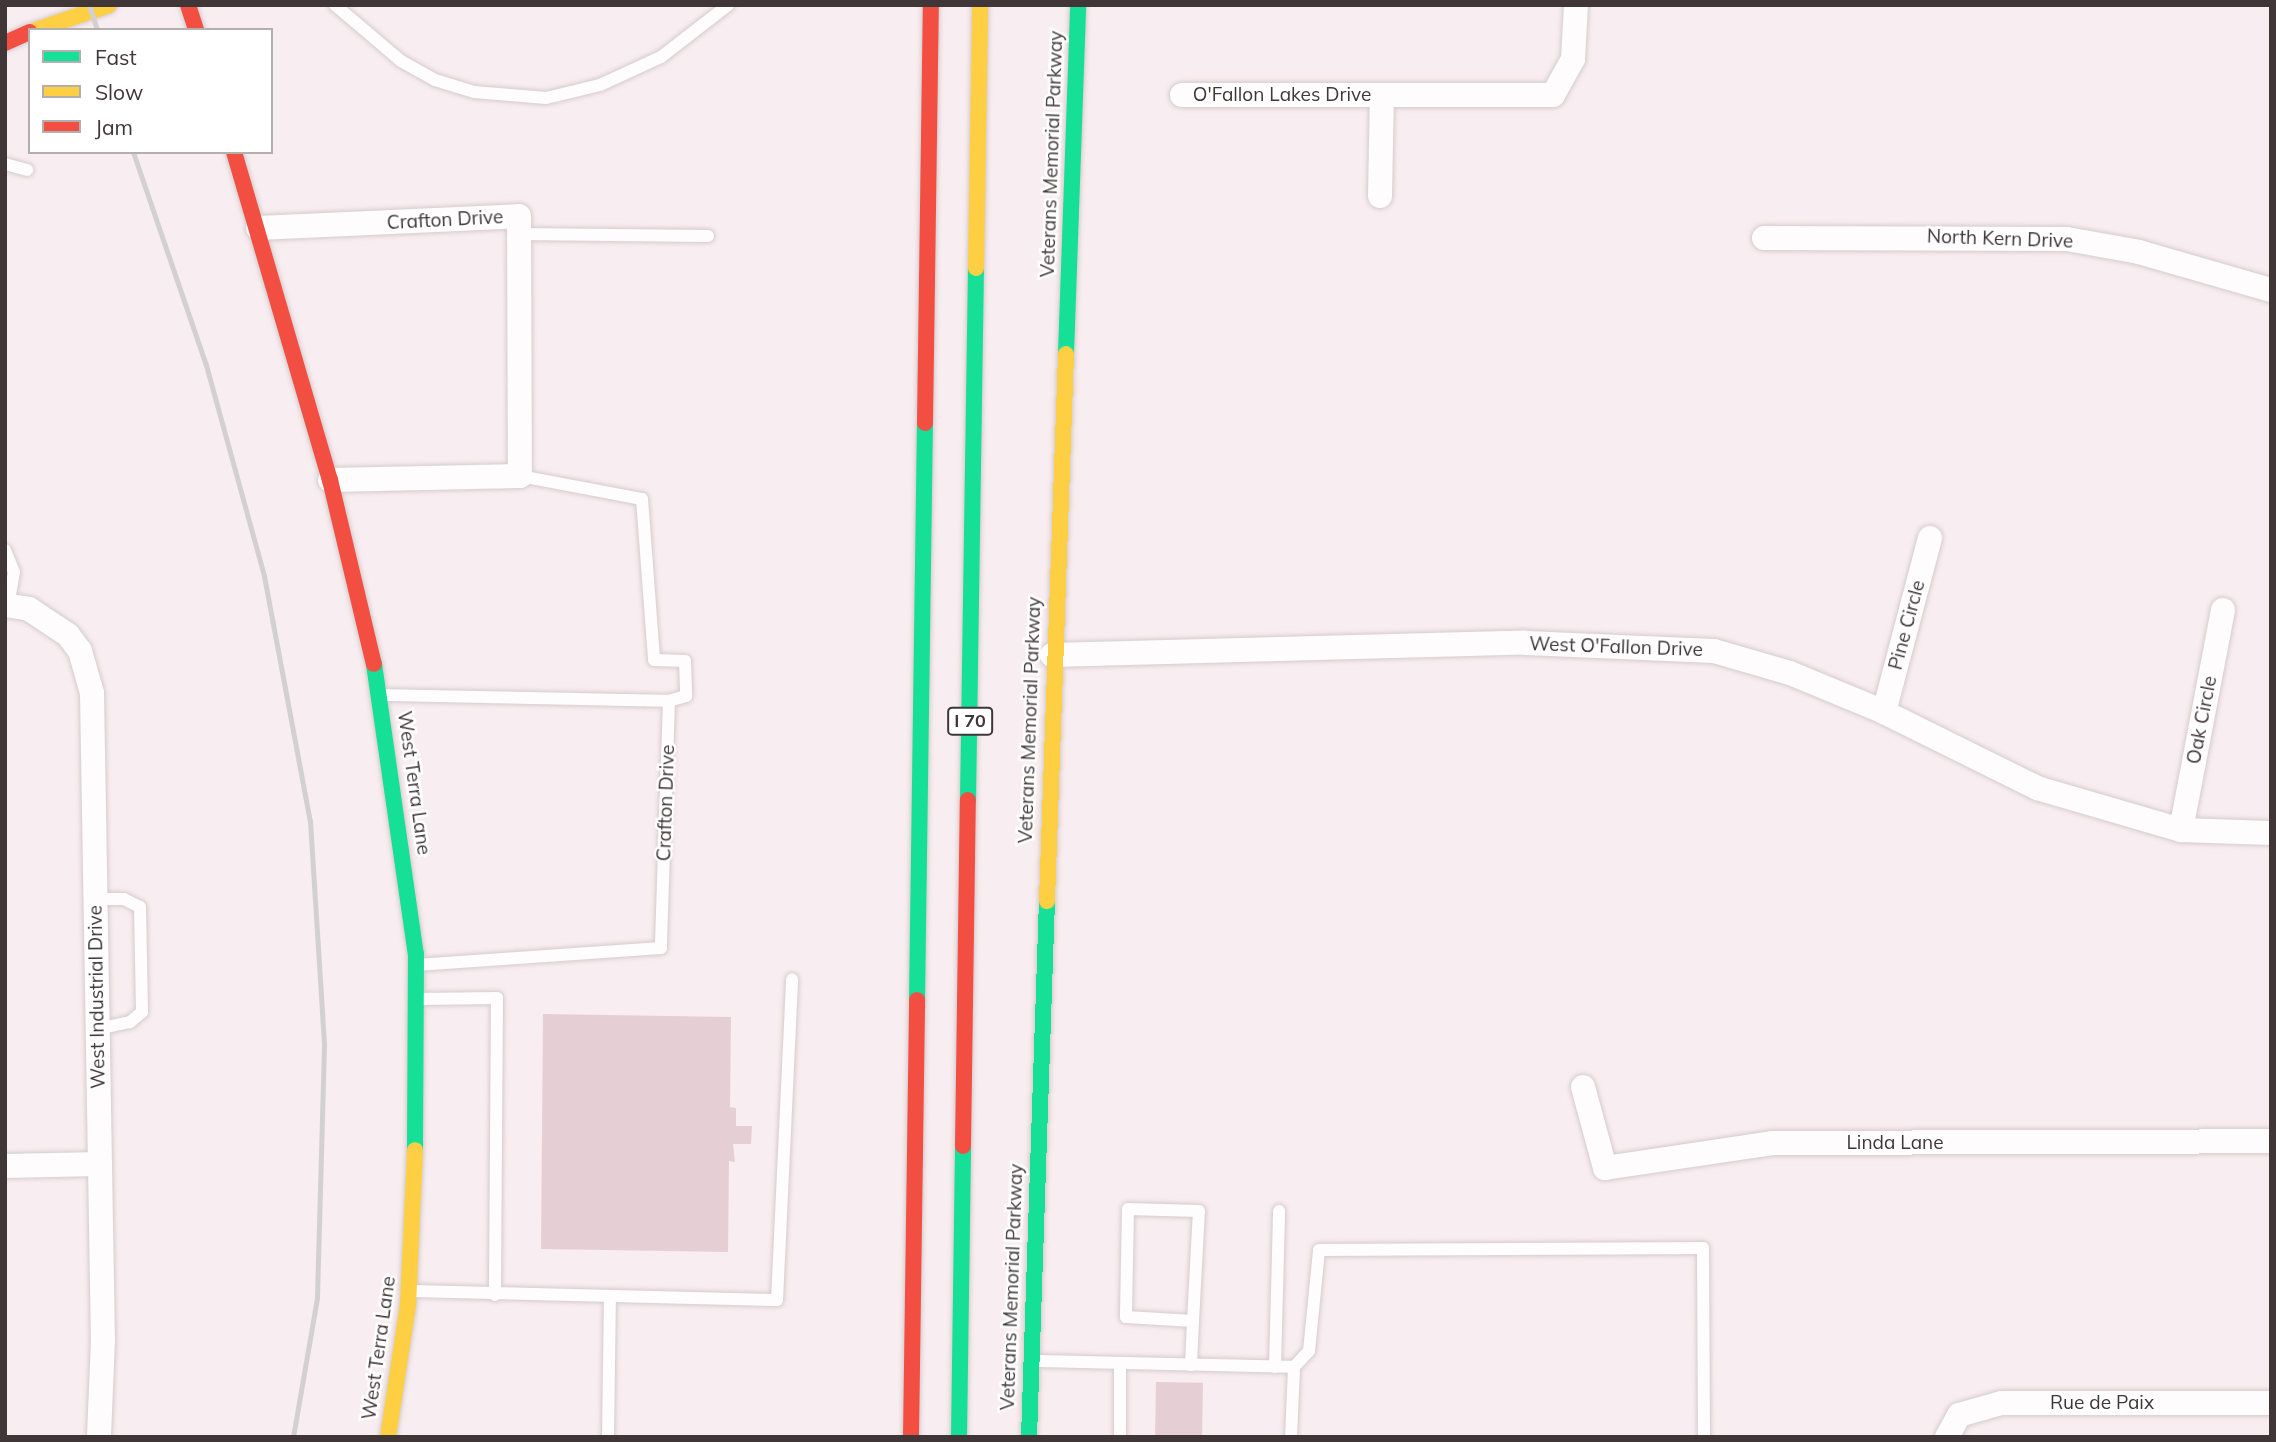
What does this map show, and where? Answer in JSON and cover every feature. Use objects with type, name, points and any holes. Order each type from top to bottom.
[{"type":"main road","points":[[42,28],[109,5]]},
{"type":"main road","points":[[188,5],[195,28]]},
{"type":"main road","name":"I 70","points":[[911,1437],[931,5]]},
{"type":"main road","name":"I 70","points":[[959,1437],[980,5]]},
{"type":"main road","name":"Veterans Memorial Parkway","points":[[1029,1437],[1052,655],[1078,5]]},
{"type":"main road","points":[[5,43],[28,33]]},
{"type":"main road","name":"West Terra Lane","points":[[235,154],[330,480],[381,695],[417,965],[409,1291],[388,1437]]},
{"type":"street","name":"O'Fallon Lakes Drive","points":[[1182,95],[1553,95],[1573,59],[1576,5]]},
{"type":"street","name":"O'Fallon Lakes Drive","points":[[1380,196],[1382,96]]},
{"type":"street","name":"Crafton Drive","points":[[258,228],[519,216],[520,476]]},
{"type":"street","name":"North Kern Drive","points":[[1765,238],[2067,239],[2140,252],[2271,290]]},
{"type":"street","points":[[330,480],[520,476]]},
{"type":"street","name":"Pine Circle","points":[[1884,712],[1930,538]]},
{"type":"street","name":"West Industrial Drive","points":[[6,605],[53,621],[80,651],[88,671],[100,1164],[99,1437]]},
{"type":"street","name":"Oak Circle","points":[[2180,830],[2223,610]]},
{"type":"street","name":"West O'Fallon Drive","points":[[1052,655],[1525,643],[1690,647],[1790,673],[1884,712],[2037,788],[2180,830],[2271,833]]},
{"type":"street","name":"Linda Lane","points":[[1583,1087],[1605,1168],[1772,1143],[2271,1141]]},
{"type":"street","points":[[5,1166],[100,1164]]},
{"type":"street","name":"Rue de Paix","points":[[1947,1437],[1959,1415],[2001,1403],[2271,1403]]},
{"type":"lane","points":[[335,5],[401,61],[435,80],[474,92],[545,98],[600,85],[661,57],[728,5]]},
{"type":"lane","points":[[5,164],[27,170]]},
{"type":"lane","points":[[519,234],[708,236]]},
{"type":"lane","points":[[381,695],[669,701],[685,696],[685,661],[654,660],[642,499],[520,476]]},
{"type":"lane","points":[[5,550],[14,572],[6,605]]},
{"type":"lane","name":"Crafton Drive","points":[[417,965],[661,948],[669,701]]},
{"type":"lane","points":[[95,899],[124,900],[140,907],[142,1012],[130,1022],[98,1029]]},
{"type":"lane","points":[[409,1291],[777,1300],[793,979]]},
{"type":"lane","points":[[418,999],[497,998],[495,1295]]},
{"type":"lane","points":[[1191,1365],[1199,1211],[1128,1209],[1126,1317],[1193,1321]]},
{"type":"lane","points":[[1275,1367],[1279,1211]]},
{"type":"lane","points":[[1292,1437],[1294,1367],[1309,1351],[1319,1250],[1703,1248],[1704,1437]]},
{"type":"lane","points":[[608,1437],[610,1297]]},
{"type":"lane","points":[[1030,1361],[1294,1367]]},
{"type":"lane","points":[[1119,1437],[1120,1363]]},
{"type":"building","points":[[543,1014],[731,1017],[730,1107],[736,1108],[736,1126],[752,1126],[751,1144],[733,1144],[735,1162],[729,1161],[728,1252],[541,1249]]},
{"type":"building","points":[[1156,1382],[1203,1383],[1202,1437],[1155,1437]]},
{"type":"railway","points":[[89,5],[96,28]]},
{"type":"railway","points":[[134,154],[206,365],[264,576],[310,821],[324,1046],[317,1298],[293,1437]]},
{"type":"traffic: fast","points":[[1066,354],[1078,5]]},
{"type":"traffic: fast","points":[[968,800],[976,268]]},
{"type":"traffic: fast","points":[[917,1000],[925,423]]},
{"type":"traffic: fast","points":[[374,664],[416,954],[415,1150]]},
{"type":"traffic: fast","points":[[1029,1437],[1047,901]]},
{"type":"traffic: fast","points":[[959,1437],[963,1146]]},
{"type":"traffic: slow","points":[[42,28],[109,5]]},
{"type":"traffic: slow","points":[[976,268],[980,5]]},
{"type":"traffic: slow","points":[[1047,901],[1066,354]]},
{"type":"traffic: slow","points":[[388,1437],[408,1305],[415,1150]]},
{"type":"traffic: jam","points":[[188,5],[195,28]]},
{"type":"traffic: jam","points":[[925,423],[931,5]]},
{"type":"traffic: jam","points":[[5,43],[28,33]]},
{"type":"traffic: jam","points":[[235,154],[330,480],[374,664]]},
{"type":"traffic: jam","points":[[963,1146],[968,800]]},
{"type":"traffic: jam","points":[[911,1437],[917,1000]]}]
